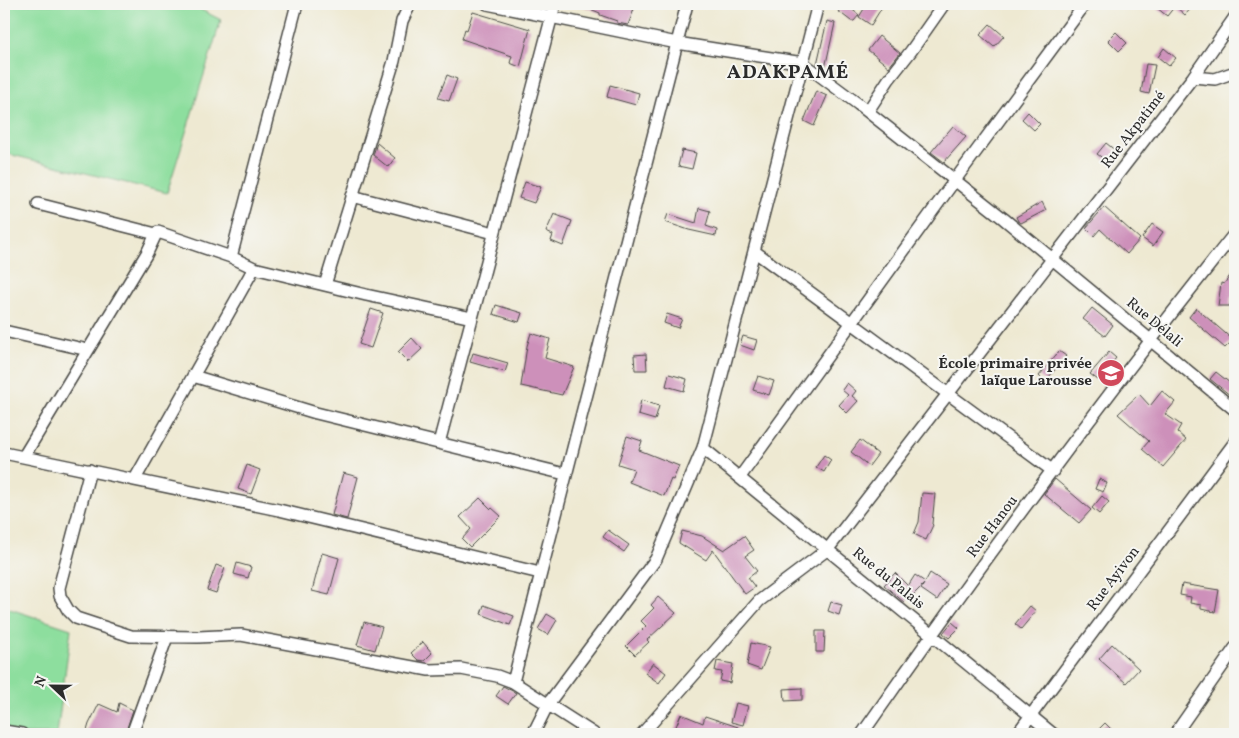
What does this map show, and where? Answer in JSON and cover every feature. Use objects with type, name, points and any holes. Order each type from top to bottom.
[{"type":"street","points":[[231,257],[297,4]]},
{"type":"street","points":[[325,285],[394,60],[402,21],[410,4]]},
{"type":"street","points":[[487,4],[677,43],[803,62]]},
{"type":"street","points":[[439,443],[555,4]]},
{"type":"street","points":[[513,682],[687,4]]},
{"type":"street","points":[[533,734],[548,704],[656,559],[703,448],[818,4]]},
{"type":"street","points":[[868,111],[889,78],[911,52],[944,4]]},
{"type":"street","points":[[740,478],[954,180],[1085,4]]},
{"type":"street","name":"Rue Akpatimé","points":[[642,734],[759,601],[828,549],[1193,77],[1235,16]]},
{"type":"street","name":"Rue Délali","points":[[803,62],[954,180],[1151,339],[1235,410]]},
{"type":"street","points":[[1193,77],[1215,79],[1235,72]]},
{"type":"street","points":[[352,196],[494,233]]},
{"type":"street","points":[[38,204],[156,234],[160,232],[231,257],[254,268],[472,318]]},
{"type":"street","name":"Rue Hanou","points":[[862,734],[931,634],[1052,471],[1151,339],[1235,233]]},
{"type":"street","points":[[24,456],[147,253],[156,234]]},
{"type":"street","points":[[754,251],[1052,471]]},
{"type":"street","points":[[135,479],[254,268]]},
{"type":"street","points":[[4,331],[88,350]]},
{"type":"street","points":[[193,376],[316,413],[565,474]]},
{"type":"street","name":"Rue Ayivon","points":[[1017,734],[1235,442]]},
{"type":"street","name":"Rue du Palais","points":[[703,448],[1053,734]]},
{"type":"street","points":[[4,453],[278,510],[540,573]]},
{"type":"street","points":[[90,470],[59,588],[60,596],[68,610],[76,618],[131,636],[198,637],[240,635],[429,670],[461,669],[497,676],[513,682],[594,734]]},
{"type":"street","points":[[132,734],[167,637]]},
{"type":"street","points":[[1175,734],[1235,648]]},
{"type":"street","points":[[4,731],[22,734]]},
{"type":"green space","points":[[4,4],[190,4],[221,20],[167,193],[4,153]]},
{"type":"green space","points":[[4,607],[71,629],[57,734],[4,734]]},
{"type":"building","points":[[578,4],[636,4],[628,25],[617,23],[617,21]]},
{"type":"building","points":[[842,4],[845,4],[859,15],[854,21],[851,21],[838,11]]},
{"type":"building","points":[[867,4],[884,4],[871,25],[859,17]]},
{"type":"building","points":[[1152,4],[1195,4],[1185,15],[1175,6],[1167,16]]},
{"type":"building","points":[[473,12],[530,29],[520,67],[510,63],[512,56],[462,39]]},
{"type":"building","points":[[827,21],[835,23],[825,68],[817,64]]},
{"type":"building","points":[[990,24],[1004,36],[994,47],[980,35]]},
{"type":"building","points":[[1116,32],[1127,43],[1119,51],[1108,40]]},
{"type":"building","points":[[879,36],[900,53],[889,67],[868,50]]},
{"type":"building","points":[[1164,48],[1176,58],[1169,66],[1158,57]]},
{"type":"building","points":[[1146,64],[1155,65],[1149,94],[1141,92]]},
{"type":"building","points":[[447,75],[457,79],[449,101],[438,98]]},
{"type":"building","points":[[610,85],[639,93],[636,105],[607,97]]},
{"type":"building","points":[[816,91],[827,96],[814,126],[804,121]]},
{"type":"building","points":[[1028,112],[1040,124],[1034,130],[1022,119]]},
{"type":"building","points":[[953,126],[966,137],[944,162],[931,152]]},
{"type":"building","points":[[377,143],[395,158],[388,167],[373,155]]},
{"type":"building","points":[[1106,143],[1116,151],[1108,162],[1097,154]]},
{"type":"building","points":[[682,150],[696,153],[692,169],[678,166]]},
{"type":"building","points":[[525,182],[541,187],[534,203],[519,198]]},
{"type":"building","points":[[1042,202],[1046,210],[1021,223],[1018,221],[1016,217]]},
{"type":"building","points":[[1104,207],[1140,239],[1127,254],[1100,229],[1094,236],[1086,228]]},
{"type":"building","points":[[699,208],[710,211],[706,226],[717,230],[716,236],[665,222],[668,214],[696,223]]},
{"type":"building","points":[[554,214],[572,221],[563,246],[551,241],[553,235],[546,232]]},
{"type":"building","points":[[1152,224],[1163,232],[1153,246],[1142,238]]},
{"type":"building","points":[[1235,269],[1233,297],[1231,297],[1230,306],[1218,306],[1221,283],[1224,284]]},
{"type":"building","points":[[496,305],[522,313],[519,322],[493,314]]},
{"type":"building","points":[[1092,308],[1113,325],[1105,336],[1083,319]]},
{"type":"building","points":[[1196,308],[1233,340],[1225,348],[1189,317]]},
{"type":"building","points":[[371,309],[383,313],[371,348],[359,344]]},
{"type":"building","points":[[667,314],[682,319],[678,328],[664,323]]},
{"type":"building","points":[[531,333],[550,339],[545,358],[574,367],[562,395],[521,386],[527,346]]},
{"type":"building","points":[[743,336],[757,340],[754,350],[740,345]]},
{"type":"building","points":[[412,338],[422,349],[408,362],[398,352]]},
{"type":"building","points":[[1059,351],[1066,356],[1045,382],[1039,376]]},
{"type":"building","points":[[1109,352],[1116,358],[1098,380],[1090,374]]},
{"type":"building","points":[[473,353],[508,363],[505,372],[470,362]]},
{"type":"building","points":[[646,354],[647,370],[635,370],[634,355]]},
{"type":"building","points":[[1216,372],[1235,387],[1235,391],[1231,396],[1210,379]]},
{"type":"building","points":[[669,374],[687,379],[684,391],[666,386]]},
{"type":"building","points":[[758,376],[774,381],[769,395],[753,390]]},
{"type":"building","points":[[847,383],[856,391],[852,396],[858,401],[847,413],[839,405],[848,395],[842,390]]},
{"type":"building","points":[[1162,391],[1175,402],[1165,414],[1181,425],[1177,432],[1186,440],[1163,467],[1142,449],[1149,441],[1118,414],[1139,394],[1150,406]]},
{"type":"building","points":[[641,400],[659,406],[655,420],[638,415]]},
{"type":"building","points":[[627,436],[642,441],[639,450],[679,466],[664,496],[629,482],[634,469],[618,464]]},
{"type":"building","points":[[860,440],[878,454],[869,466],[851,452]]},
{"type":"building","points":[[824,455],[831,460],[824,472],[816,467]]},
{"type":"building","points":[[247,465],[260,470],[251,494],[238,489]]},
{"type":"building","points":[[343,473],[358,477],[347,519],[332,515]]},
{"type":"building","points":[[1055,479],[1091,510],[1079,523],[1044,494]]},
{"type":"building","points":[[1099,479],[1107,483],[1103,492],[1095,489]]},
{"type":"building","points":[[922,493],[935,494],[933,525],[926,540],[914,534],[919,522]]},
{"type":"building","points":[[1102,496],[1109,502],[1099,514],[1092,508]]},
{"type":"building","points":[[480,498],[501,516],[470,547],[462,539],[471,529],[460,517]]},
{"type":"building","points":[[608,530],[629,545],[624,552],[603,537]]},
{"type":"building","points":[[682,531],[702,536],[724,550],[744,536],[754,550],[745,556],[757,571],[748,578],[755,587],[745,594],[713,550],[706,560],[679,543]]},
{"type":"building","points":[[322,553],[339,558],[329,595],[312,591]]},
{"type":"building","points":[[237,563],[251,567],[248,578],[234,574]]},
{"type":"building","points":[[216,565],[225,568],[216,593],[207,590]]},
{"type":"building","points":[[895,573],[908,586],[915,575],[925,582],[930,573],[947,584],[937,600],[921,589],[924,584],[905,603],[884,585]]},
{"type":"building","points":[[1182,584],[1219,590],[1215,612],[1201,609],[1201,605],[1190,603],[1191,597],[1180,595]]},
{"type":"building","points":[[658,597],[676,613],[647,640],[649,642],[635,655],[626,646],[646,626],[641,621],[654,608],[651,605]]},
{"type":"building","points":[[831,602],[842,605],[839,615],[828,611]]},
{"type":"building","points":[[484,605],[514,616],[510,625],[481,614]]},
{"type":"building","points":[[1030,606],[1036,611],[1021,629],[1015,624]]},
{"type":"building","points":[[547,614],[557,620],[548,635],[538,629]]},
{"type":"building","points":[[364,622],[382,627],[375,650],[357,645]]},
{"type":"building","points":[[952,622],[959,628],[949,638],[943,633]]},
{"type":"building","points":[[816,631],[825,631],[824,652],[816,652]]},
{"type":"building","points":[[423,642],[432,653],[424,661],[418,660],[411,653]]},
{"type":"building","points":[[751,643],[770,647],[761,670],[747,665]]},
{"type":"building","points":[[1112,644],[1139,669],[1126,683],[1099,659]]},
{"type":"building","points":[[717,661],[733,664],[730,683],[720,681],[722,672],[715,671]]},
{"type":"building","points":[[653,663],[666,673],[659,683],[645,673]]},
{"type":"building","points":[[503,686],[516,693],[508,704],[496,696]]},
{"type":"building","points":[[802,688],[802,700],[785,701],[784,689]]},
{"type":"building","points":[[119,703],[133,710],[125,734],[109,730],[108,734],[86,734],[99,704],[117,712]]},
{"type":"building","points":[[736,703],[748,706],[743,725],[731,722]]},
{"type":"building","points":[[681,714],[703,723],[705,716],[738,727],[736,734],[673,734]]},
{"type":"building","points":[[1105,723],[1116,734],[1094,734]]},
{"type":"place","name":"École primaire privée laïque Larousse","points":[[1111,373]]},
{"type":"district","name":"ADAKPAMÉ","points":[[788,73]]}]
